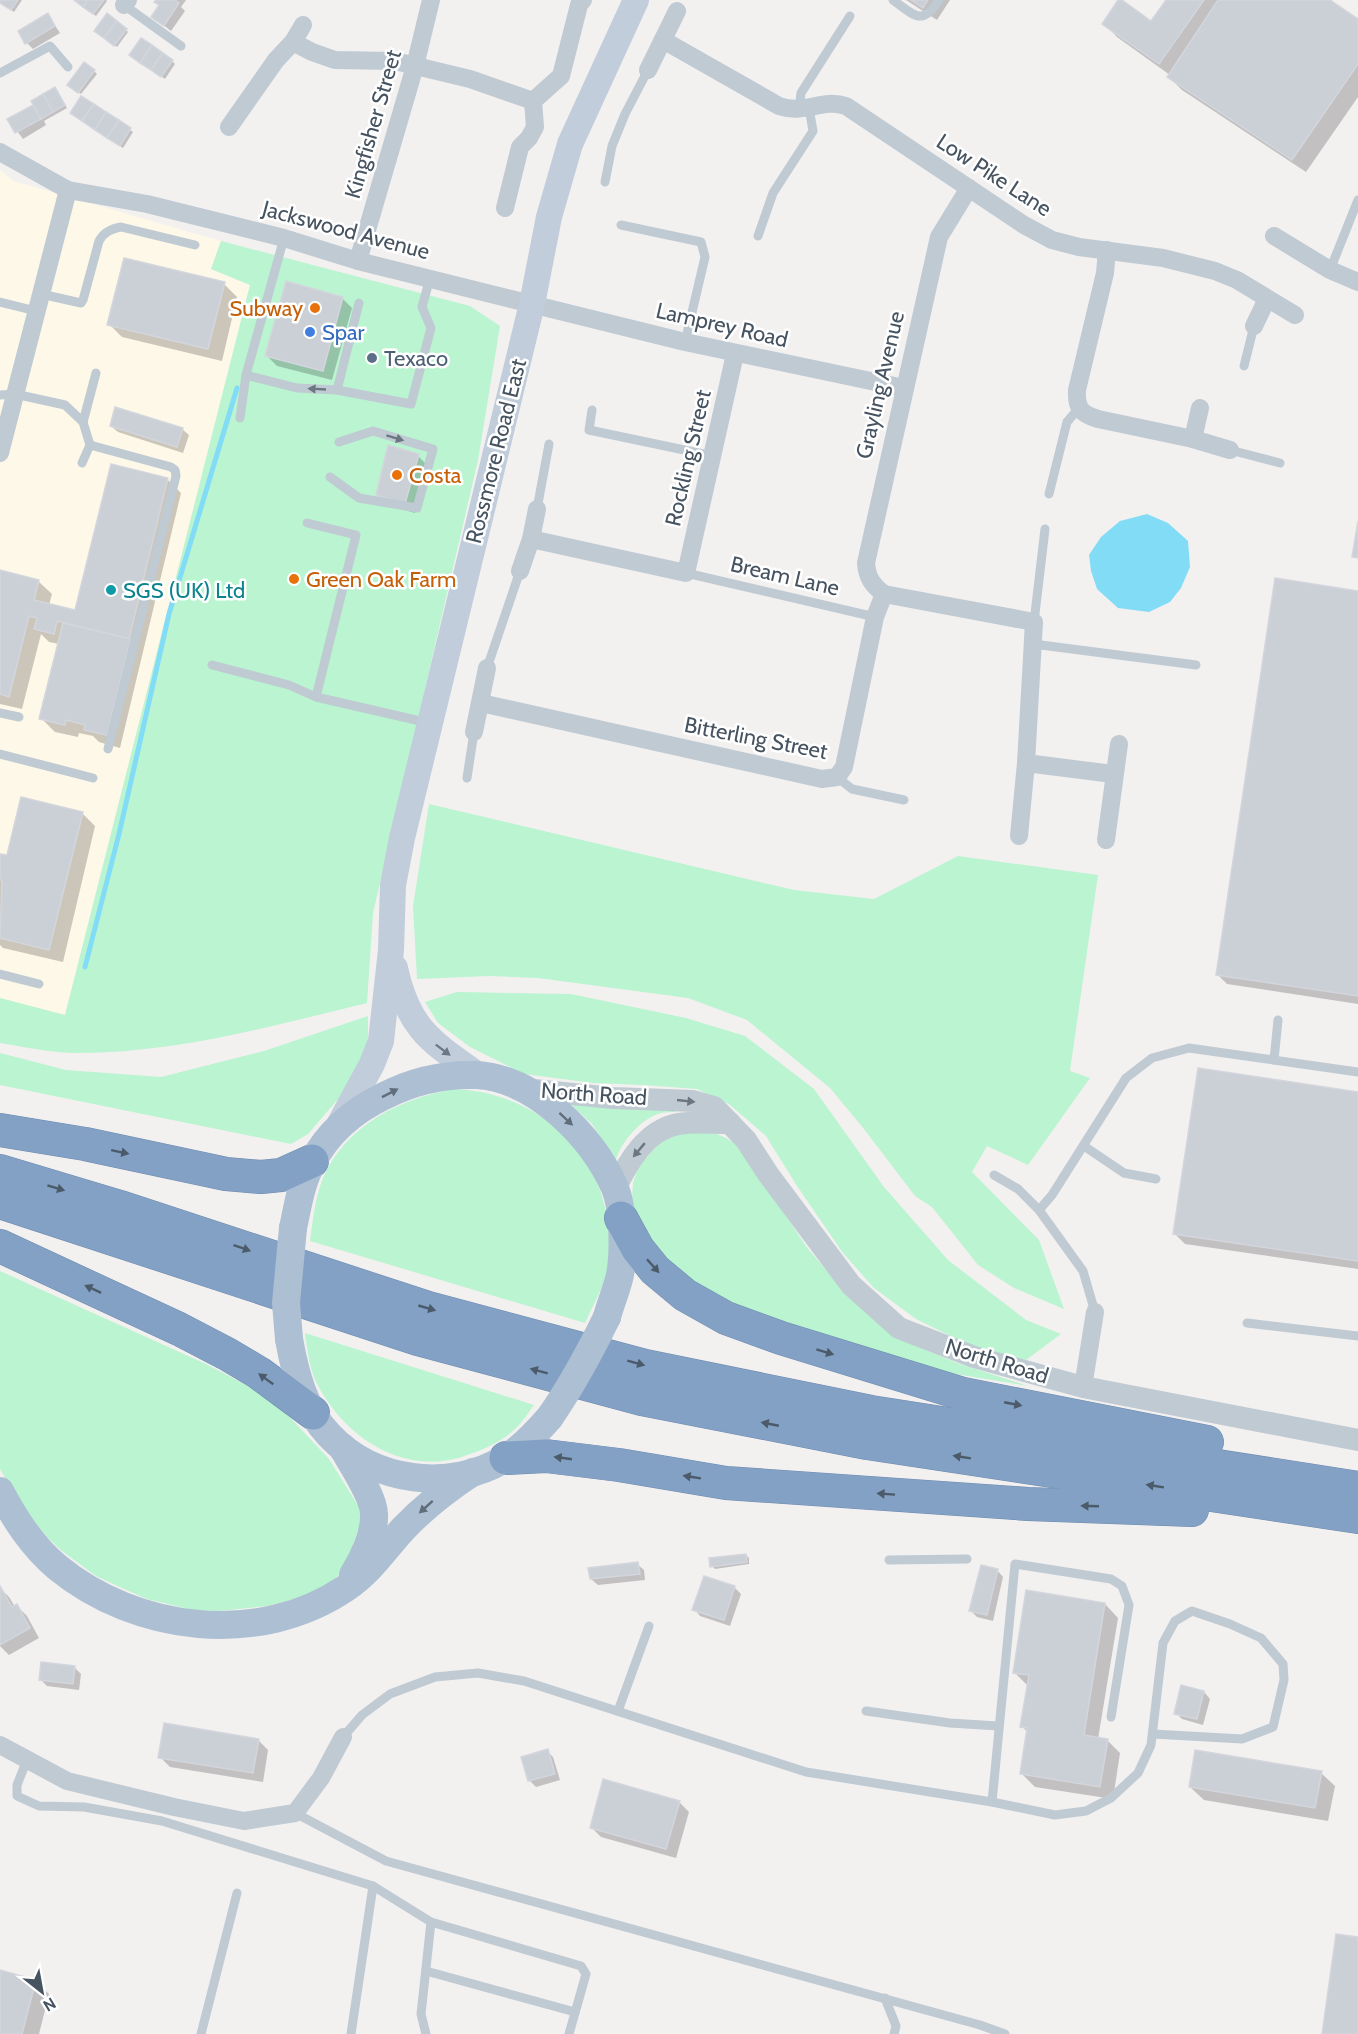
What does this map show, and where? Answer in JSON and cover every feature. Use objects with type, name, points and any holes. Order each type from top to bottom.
[{"type":"highway","points":[[0,1130],[85,1144],[226,1174],[261,1178],[281,1175],[312,1161]]},
{"type":"highway","points":[[0,1171],[120,1207],[428,1308],[645,1366],[871,1412],[1358,1488]]},
{"type":"highway","points":[[0,1202],[418,1339],[642,1399],[867,1443],[1358,1517]]},
{"type":"highway","points":[[618,1203],[638,1249],[655,1270],[685,1294],[726,1318],[781,1338],[963,1394],[1358,1470]]},
{"type":"highway","points":[[0,1246],[179,1329],[227,1354],[259,1373],[313,1413]]},
{"type":"highway","points":[[506,1458],[546,1456],[619,1465],[726,1483],[1028,1504],[1358,1517]]},
{"type":"main road","name":"Rossmore Road East","points":[[340,1123],[372,1064],[381,1041],[392,965],[393,885],[402,838],[532,304],[549,217],[570,144],[636,0]]},
{"type":"main road","name":"Rossmore Road East","points":[[392,965],[404,999],[423,1033],[478,1075]]},
{"type":"main road","points":[[0,1491],[28,1538],[56,1566],[94,1594],[132,1611],[184,1624],[218,1625],[263,1622],[304,1610],[344,1590],[366,1574],[402,1530],[448,1488],[473,1472],[506,1458],[531,1438],[568,1392],[607,1317],[621,1270],[618,1203],[597,1156],[580,1132],[562,1114],[523,1088],[478,1075],[432,1078],[405,1085],[340,1123],[312,1161],[302,1185],[293,1228],[286,1303],[289,1339],[300,1387],[313,1413],[329,1435],[340,1445],[353,1456],[386,1471],[422,1480],[473,1472]]},
{"type":"main road","points":[[340,1445],[364,1487],[374,1513],[371,1533],[361,1562],[344,1590]]},
{"type":"street","name":"Kingfisher Street","points":[[358,261],[415,66],[431,0]]},
{"type":"street","points":[[533,101],[561,76],[579,6],[583,0]]},
{"type":"street","points":[[648,70],[680,5]]},
{"type":"street","points":[[229,127],[276,60],[293,42],[303,25]]},
{"type":"street","points":[[663,40],[779,106],[788,109],[804,109]]},
{"type":"street","points":[[293,42],[335,60],[395,61],[470,79],[533,101]]},
{"type":"street","points":[[505,208],[520,147],[535,128],[533,101]]},
{"type":"street","name":"Low Pike Lane","points":[[804,109],[835,102],[846,105],[1024,225],[1053,240],[1079,247],[1162,258],[1215,271],[1237,280],[1295,315]]},
{"type":"street","name":"Jackswood Avenue","points":[[2,154],[68,190],[147,204],[284,238],[358,261],[532,304]]},
{"type":"street","name":"Grayling Avenue","points":[[884,594],[873,586],[867,574],[866,562],[939,237],[969,188]]},
{"type":"street","points":[[0,453],[8,394],[39,303],[68,190]]},
{"type":"street","points":[[1274,236],[1330,270],[1358,282]]},
{"type":"street","points":[[1107,250],[1105,273],[1077,390],[1078,409],[1086,416],[1098,420],[1193,439],[1230,450]]},
{"type":"street","points":[[1254,326],[1267,298]]},
{"type":"street","name":"Lamprey Road","points":[[532,304],[735,354],[904,388]]},
{"type":"street","name":"Rockling Street","points":[[686,573],[735,354]]},
{"type":"street","points":[[1193,439],[1200,408]]},
{"type":"street","points":[[520,571],[531,539],[537,509]]},
{"type":"street","points":[[531,539],[686,573]]},
{"type":"street","points":[[884,594],[1034,622],[1026,763],[1019,836]]},
{"type":"street","name":"Bitterling Street","points":[[481,703],[822,779],[837,777],[844,767],[875,617],[884,594]]},
{"type":"street","points":[[474,732],[487,668]]},
{"type":"street","points":[[1106,840],[1113,774],[1119,744]]},
{"type":"street","points":[[1026,763],[1113,774]]},
{"type":"street","name":"North Road","points":[[523,1088],[613,1098],[693,1101],[714,1107],[746,1140],[768,1174],[851,1285],[899,1328],[974,1357],[1083,1388],[1358,1440]]},
{"type":"street","name":"North Road","points":[[618,1203],[622,1174],[639,1147],[656,1134],[669,1126],[681,1123],[730,1124]]},
{"type":"street","points":[[1083,1388],[1095,1312]]},
{"type":"street","points":[[0,1745],[67,1781],[244,1821],[295,1813],[321,1778],[343,1737]]},
{"type":"lane","points":[[892,0],[914,15],[924,16],[931,13],[939,0]]},
{"type":"lane","points":[[126,2],[181,46]]},
{"type":"lane","points":[[758,236],[773,193],[813,131],[804,109],[801,93],[850,16]]},
{"type":"lane","points":[[0,73],[50,46],[68,67]]},
{"type":"lane","points":[[604,182],[612,146],[625,114],[648,70]]},
{"type":"lane","points":[[1330,270],[1358,200]]},
{"type":"lane","points":[[621,225],[701,242],[705,257],[685,342]]},
{"type":"lane","points":[[0,302],[81,303],[99,241],[103,234],[115,228],[121,227],[195,245]]},
{"type":"lane","points":[[240,417],[246,375],[284,238]]},
{"type":"lane","points":[[246,375],[297,388],[337,390],[411,404],[431,328],[422,307],[430,278]]},
{"type":"lane","points":[[337,390],[359,303]]},
{"type":"lane","points":[[1244,366],[1254,326]]},
{"type":"lane","points":[[83,422],[96,373]]},
{"type":"lane","points":[[8,394],[65,405],[83,422],[90,445],[82,463]]},
{"type":"lane","points":[[1049,494],[1067,422],[1078,409]]},
{"type":"lane","points":[[592,410],[589,430],[713,456]]},
{"type":"lane","points":[[330,477],[359,498],[417,508],[433,449],[373,431],[339,442]]},
{"type":"lane","points":[[537,509],[549,444]]},
{"type":"lane","points":[[90,445],[171,466],[176,476],[108,749]]},
{"type":"lane","points":[[1230,450],[1280,464]]},
{"type":"lane","points":[[307,523],[356,535],[316,697]]},
{"type":"lane","points":[[1034,622],[1045,529]]},
{"type":"lane","points":[[487,668],[520,571]]},
{"type":"lane","name":"Bream Lane","points":[[686,573],[875,617]]},
{"type":"lane","points":[[1033,644],[1196,664]]},
{"type":"lane","points":[[212,665],[289,685],[316,697],[429,723]]},
{"type":"lane","points":[[0,713],[19,717]]},
{"type":"lane","points":[[467,778],[474,732]]},
{"type":"lane","points":[[0,754],[93,778]]},
{"type":"lane","points":[[837,777],[852,789],[904,800]]},
{"type":"lane","points":[[0,974],[39,984]]},
{"type":"lane","points":[[1274,1060],[1278,1020]]},
{"type":"lane","points":[[1039,1210],[1052,1195],[1126,1078],[1152,1058],[1189,1048],[1358,1072]]},
{"type":"lane","points":[[1084,1146],[1124,1173],[1156,1179]]},
{"type":"lane","points":[[994,1175],[1018,1189],[1039,1210],[1083,1271],[1095,1312]]},
{"type":"lane","points":[[1247,1323],[1358,1335]]},
{"type":"lane","points":[[889,1560],[966,1559]]},
{"type":"lane","points":[[992,1802],[1015,1564],[1111,1579],[1122,1586],[1129,1605],[1111,1718]]},
{"type":"lane","points":[[343,1737],[362,1715],[390,1694],[435,1677],[478,1673],[524,1681],[806,1772],[992,1802],[1055,1815],[1086,1811],[1111,1798],[1138,1773],[1151,1745],[1163,1643],[1175,1621],[1192,1611],[1230,1624],[1261,1638],[1283,1664],[1284,1680],[1273,1727],[1242,1739],[1153,1734]]},
{"type":"lane","points":[[618,1712],[649,1626]]},
{"type":"lane","points":[[866,1711],[950,1723],[998,1726]]},
{"type":"lane","points":[[27,1760],[16,1785],[17,1796],[39,1806],[84,1807],[162,1821],[373,1886],[431,1922],[581,1966],[586,1974],[569,2034]]},
{"type":"lane","points":[[295,1813],[386,1861],[885,1998],[979,2029],[1005,2034]]},
{"type":"lane","points":[[351,2034],[373,1886]]},
{"type":"lane","points":[[201,2034],[237,1893]]},
{"type":"lane","points":[[426,2034],[421,2014],[431,1922]]},
{"type":"lane","points":[[426,1971],[575,2012]]},
{"type":"lane","points":[[885,1998],[896,2026],[894,2034]]},
{"type":"shaded area","points":[[0,170],[14,181],[221,241],[211,269],[250,285],[65,1015],[0,998]]},
{"type":"green space","points":[[221,241],[470,306],[500,326],[478,460],[373,913],[367,1003],[224,1037],[115,1052],[68,1053],[0,1043],[0,998],[65,1015],[250,285],[211,269]]},
{"type":"green space","points":[[429,804],[794,890],[874,899],[958,856],[1098,875],[1070,1071],[1090,1078],[1028,1165],[987,1146],[972,1172],[1039,1240],[1064,1309],[1014,1288],[978,1265],[932,1207],[915,1196],[830,1088],[747,1020],[688,998],[538,978],[489,976],[417,979],[413,906]]},
{"type":"green space","points":[[457,992],[571,994],[686,1018],[745,1036],[814,1089],[884,1187],[948,1260],[1026,1320],[1061,1334],[1026,1360],[981,1351],[916,1319],[874,1288],[843,1253],[766,1136],[729,1104],[697,1089],[593,1083],[524,1074],[470,1047],[438,1023],[425,1002]]},
{"type":"green space","points":[[368,1016],[368,1051],[339,1098],[308,1134],[291,1144],[0,1085],[0,1053],[66,1070],[161,1077],[264,1051]]},
{"type":"green space","points":[[455,1089],[485,1093],[513,1102],[539,1115],[561,1132],[580,1154],[595,1178],[605,1206],[610,1256],[603,1284],[585,1323],[310,1241],[320,1186],[333,1159],[346,1143],[377,1117],[396,1107],[415,1099]]},
{"type":"green space","points":[[566,1100],[676,1104],[675,1112],[654,1116],[639,1125],[622,1146],[616,1160],[592,1124]]},
{"type":"green space","points":[[712,1132],[739,1146],[808,1249],[840,1286],[926,1350],[957,1363],[1028,1386],[949,1373],[771,1318],[686,1284],[638,1227],[632,1199],[633,1183],[644,1160],[660,1143],[681,1133]]},
{"type":"green space","points":[[0,1271],[206,1364],[263,1394],[282,1409],[329,1459],[359,1507],[362,1518],[344,1571],[328,1584],[306,1596],[267,1606],[219,1611],[193,1610],[147,1599],[122,1588],[96,1576],[62,1551],[22,1507],[0,1469]]},
{"type":"green space","points":[[305,1333],[534,1405],[520,1424],[509,1434],[476,1452],[446,1460],[423,1461],[401,1457],[380,1449],[361,1436],[343,1421],[328,1402],[314,1376]]},
{"type":"water","points":[[1147,514],[1168,523],[1188,541],[1190,567],[1181,588],[1170,602],[1149,612],[1118,608],[1097,589],[1089,555],[1101,537],[1120,521]]},
{"type":"building","points":[[0,0],[18,0],[11,10],[0,3]]},
{"type":"building","points":[[74,0],[88,0],[83,7]]},
{"type":"building","points":[[88,0],[104,0],[93,14],[83,7]]},
{"type":"building","points":[[156,0],[175,0],[179,3],[164,26],[151,17],[159,5],[154,2]]},
{"type":"building","points":[[911,0],[928,0],[923,8]]},
{"type":"building","points":[[1118,0],[1122,0],[1151,21],[1166,0],[1204,0],[1159,64],[1102,24]]},
{"type":"building","points":[[1218,0],[1330,0],[1358,19],[1358,64],[1292,160],[1167,77]]},
{"type":"building","points":[[48,13],[55,26],[25,44],[18,31]]},
{"type":"building","points":[[107,13],[117,21],[104,38],[94,31]]},
{"type":"building","points":[[117,21],[127,29],[114,46],[104,38]]},
{"type":"building","points":[[141,38],[152,45],[140,63],[129,55]]},
{"type":"building","points":[[152,45],[163,53],[151,70],[140,63]]},
{"type":"building","points":[[163,53],[173,60],[161,77],[151,70]]},
{"type":"building","points":[[84,62],[95,70],[78,93],[67,85]]},
{"type":"building","points":[[55,87],[65,105],[53,112],[43,94]]},
{"type":"building","points":[[43,94],[53,112],[41,119],[31,101]]},
{"type":"building","points":[[81,96],[94,104],[82,121],[70,113]]},
{"type":"building","points":[[94,104],[106,112],[95,130],[82,121]]},
{"type":"building","points":[[33,105],[41,119],[15,133],[7,119]]},
{"type":"building","points":[[106,112],[119,120],[107,138],[95,130]]},
{"type":"building","points":[[119,120],[131,128],[120,146],[107,138]]},
{"type":"building","points":[[124,258],[225,282],[208,349],[107,325]]},
{"type":"building","points":[[286,281],[343,297],[323,371],[265,356]]},
{"type":"building","points":[[115,407],[183,428],[177,447],[110,426]]},
{"type":"building","name":"Costa","points":[[388,445],[419,454],[405,504],[376,495]]},
{"type":"building","name":"SGS (UK) Ltd","points":[[111,464],[168,478],[129,639],[57,621],[54,634],[34,629],[37,618],[29,616],[9,697],[0,694],[0,570],[39,580],[34,600],[75,610]]},
{"type":"building","points":[[1358,521],[1358,558],[1352,557]]},
{"type":"building","points":[[1275,578],[1358,591],[1358,996],[1216,975]]},
{"type":"building","points":[[63,623],[131,639],[107,735],[84,730],[85,725],[66,720],[65,725],[39,719]]},
{"type":"building","points":[[21,797],[83,812],[49,950],[0,938],[2,880],[0,880],[0,854],[7,855]]},
{"type":"building","points":[[1198,1068],[1358,1092],[1358,1261],[1173,1234]]},
{"type":"building","points":[[746,1554],[747,1562],[710,1567],[709,1558]]},
{"type":"building","points":[[638,1562],[640,1574],[590,1579],[588,1568]]},
{"type":"building","points":[[981,1565],[998,1569],[987,1615],[969,1611]]},
{"type":"building","points":[[704,1576],[735,1586],[724,1620],[692,1610]]},
{"type":"building","points":[[0,1586],[12,1607],[17,1604],[30,1628],[0,1645]]},
{"type":"building","points":[[1026,1590],[1105,1603],[1084,1735],[1108,1739],[1100,1787],[1020,1774],[1027,1728],[1020,1727],[1029,1675],[1013,1673]]},
{"type":"building","points":[[41,1662],[75,1666],[73,1684],[39,1680]]},
{"type":"building","points":[[1181,1685],[1204,1691],[1197,1719],[1174,1714]]},
{"type":"building","points":[[164,1723],[259,1739],[253,1773],[158,1758]]},
{"type":"building","points":[[548,1749],[555,1774],[528,1781],[521,1757]]},
{"type":"building","points":[[1195,1750],[1322,1771],[1315,1808],[1189,1787]]},
{"type":"building","points":[[603,1779],[680,1801],[666,1849],[590,1828]]},
{"type":"building","points":[[1336,1934],[1358,1937],[1358,2034],[1322,2034]]},
{"type":"building","points":[[0,1970],[36,1980],[22,2034],[0,2034]]},
{"type":"waterway","points":[[85,967],[119,834],[169,614],[237,388]]},
{"type":"place","name":"Subway","points":[[315,308]]},
{"type":"place","name":"Spar","points":[[310,332]]},
{"type":"place","name":"Texaco","points":[[372,358]]},
{"type":"place","name":"Costa","points":[[397,475]]},
{"type":"place","name":"Green Oak Farm","points":[[294,579]]},
{"type":"place","name":"SGS (UK) Ltd","points":[[111,590]]}]
